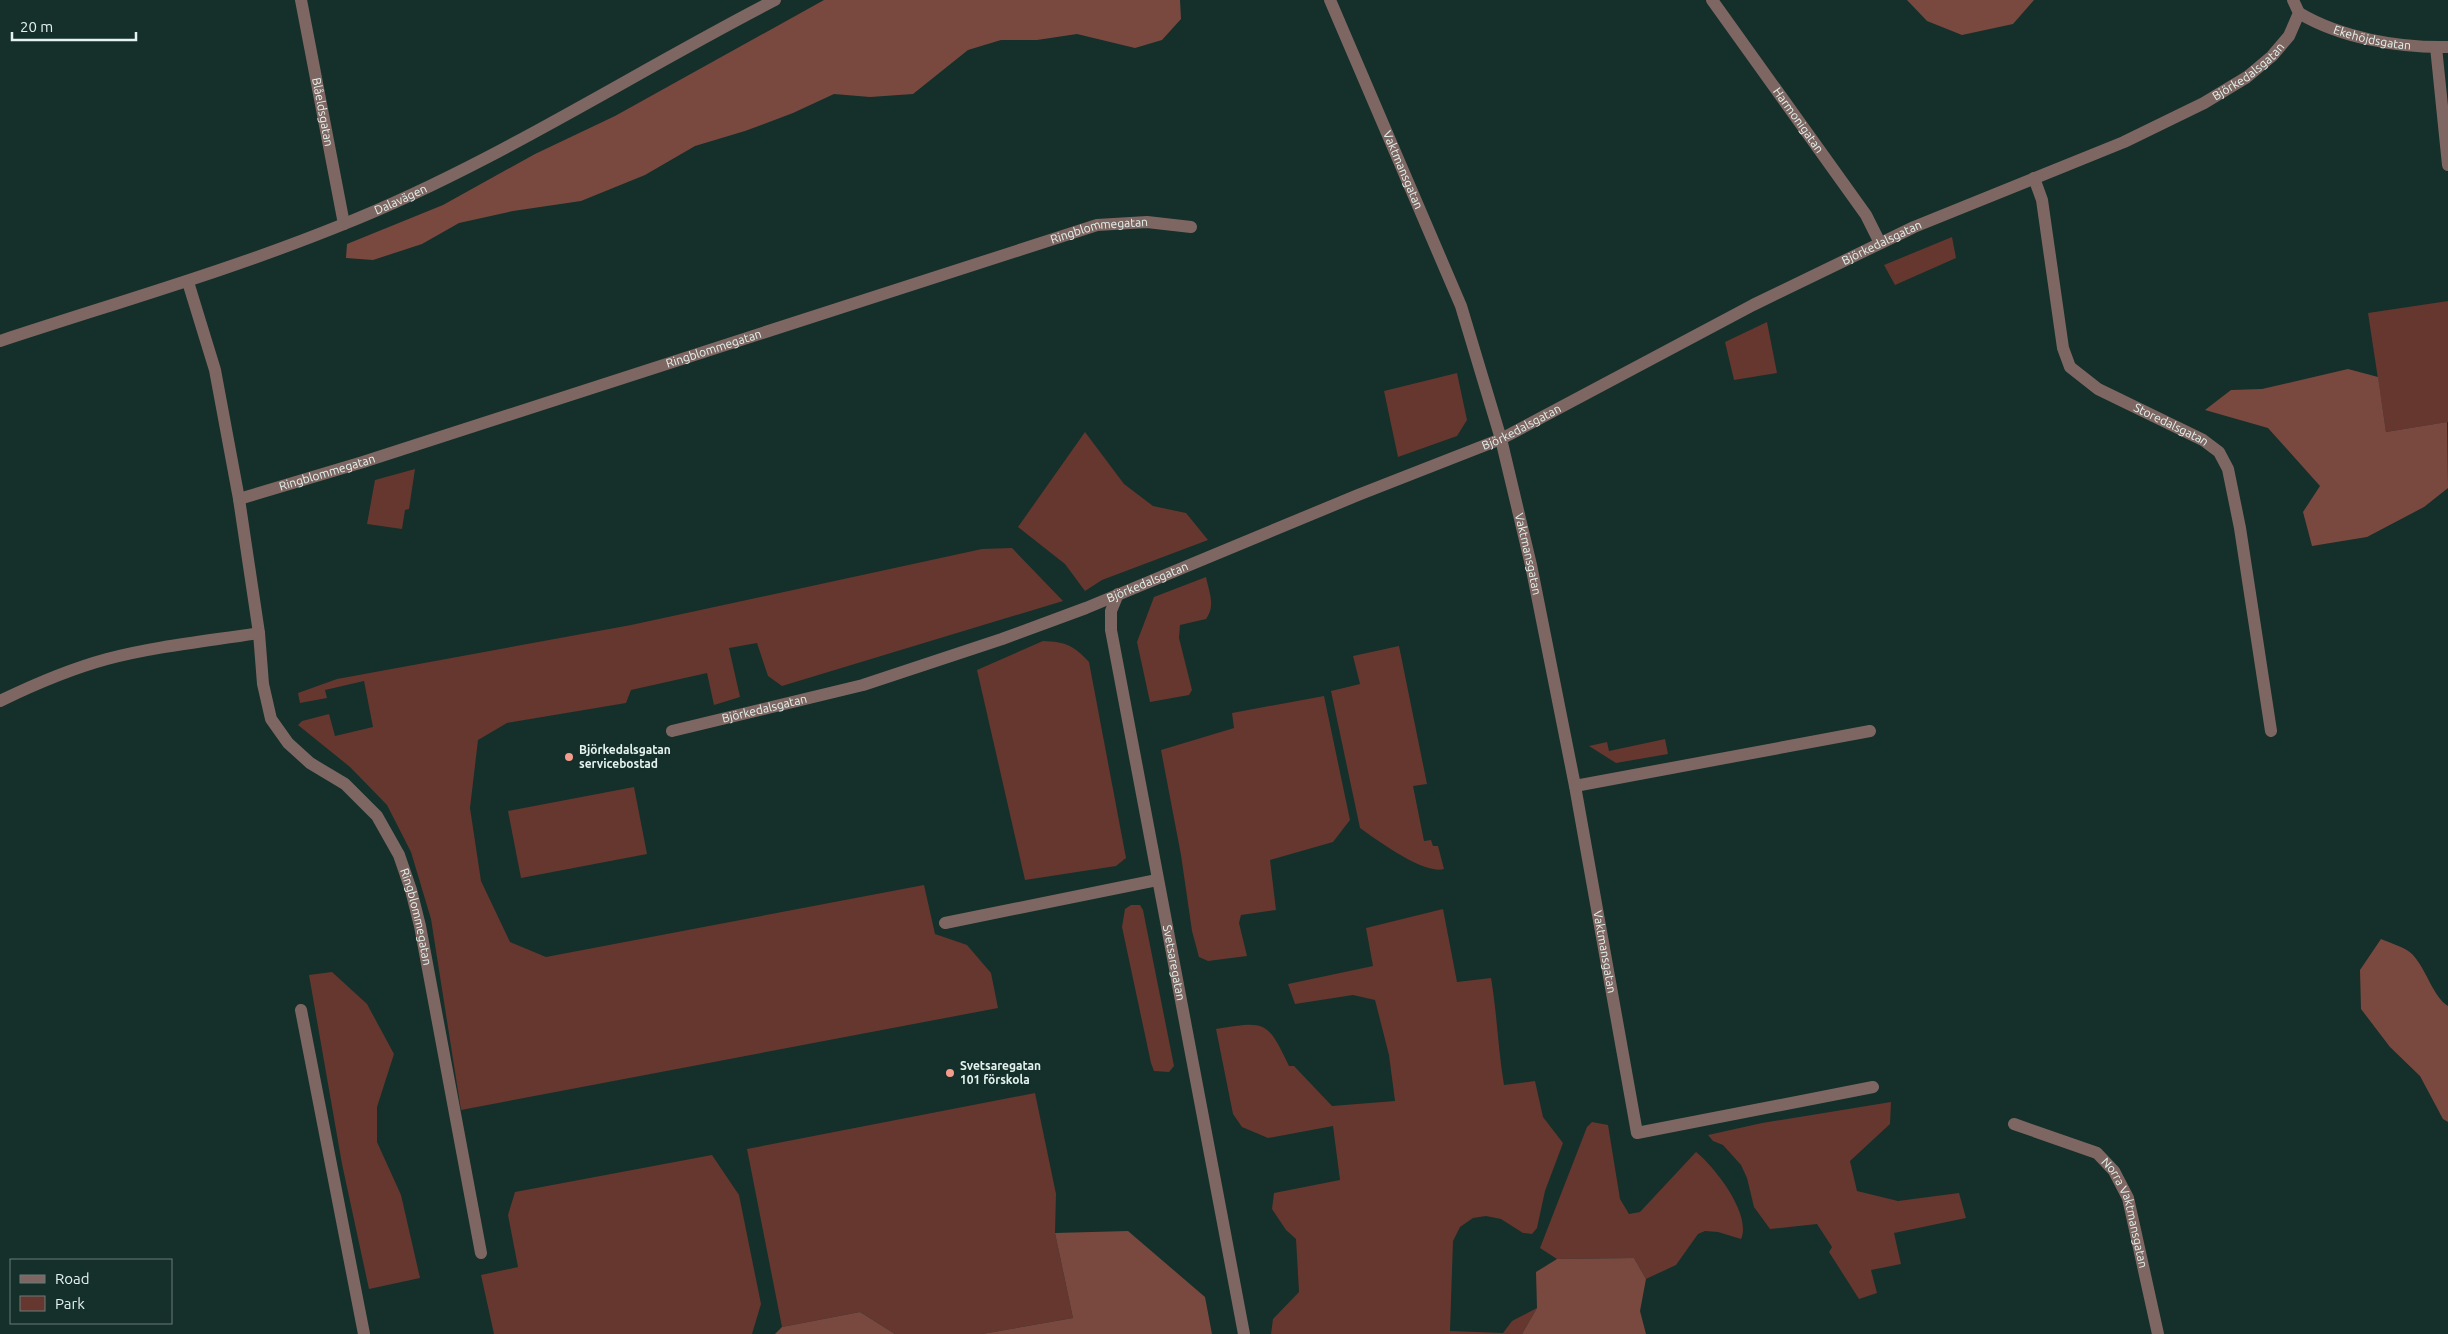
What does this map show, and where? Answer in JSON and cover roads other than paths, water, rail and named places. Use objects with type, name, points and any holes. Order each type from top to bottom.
[{"type":"street","name":"Blåeldsgatan","points":[[301,0],[344,224]]},
{"type":"street","name":"Dalavägen","points":[[0,341],[188,282],[344,224],[499,152],[776,0]]},
{"type":"street","name":"Vaktmansgatan","points":[[1330,0],[1461,306],[1501,439],[1531,565],[1575,786],[1638,1133],[1873,1087]]},
{"type":"street","name":"Harmonigatan","points":[[1712,0],[1866,214],[1880,243]]},
{"type":"street","points":[[2293,0],[2299,13]]},
{"type":"street","name":"Björkedalsgatan","points":[[672,731],[863,685],[1002,640],[1501,439],[1753,305],[1880,243],[2124,142],[2204,103],[2247,76],[2272,56],[2289,36],[2299,13]]},
{"type":"street","name":"Ekehöjdsgatan","points":[[2299,13],[2318,24],[2360,37],[2442,47]]},
{"type":"street","points":[[2442,47],[2448,165]]},
{"type":"street","name":"Storedalsgatan","points":[[2034,178],[2042,200],[2063,348],[2070,367],[2098,389],[2204,440],[2219,452],[2228,469],[2240,528],[2272,732]]},
{"type":"street","name":"Ringblommegatan","points":[[239,499],[363,462],[1097,225],[1147,222],[1191,227]]},
{"type":"street","name":"Ringblommegatan","points":[[188,282],[215,370],[239,499],[259,633],[267,704],[277,730],[310,764],[345,784],[377,816],[399,855],[420,926],[481,1253]]},
{"type":"street","name":"Svetsaregatan","points":[[1118,594],[1111,611],[1111,630],[1244,1334]]},
{"type":"street","points":[[0,701],[47,678],[106,659],[162,647],[259,633]]},
{"type":"street","points":[[1575,786],[1870,732]]},
{"type":"street","points":[[945,923],[1157,880]]},
{"type":"street","points":[[301,1010],[364,1334]]},
{"type":"street","name":"Norra Vaktmansgatan","points":[[2014,1124],[2097,1153],[2114,1171],[2128,1198],[2158,1334]]},
{"type":"place","name":"Björkedalsgatan servicebostad","points":[[569,757]]},
{"type":"place","name":"Svetsaregatan 101 förskola","points":[[950,1073]]}]
